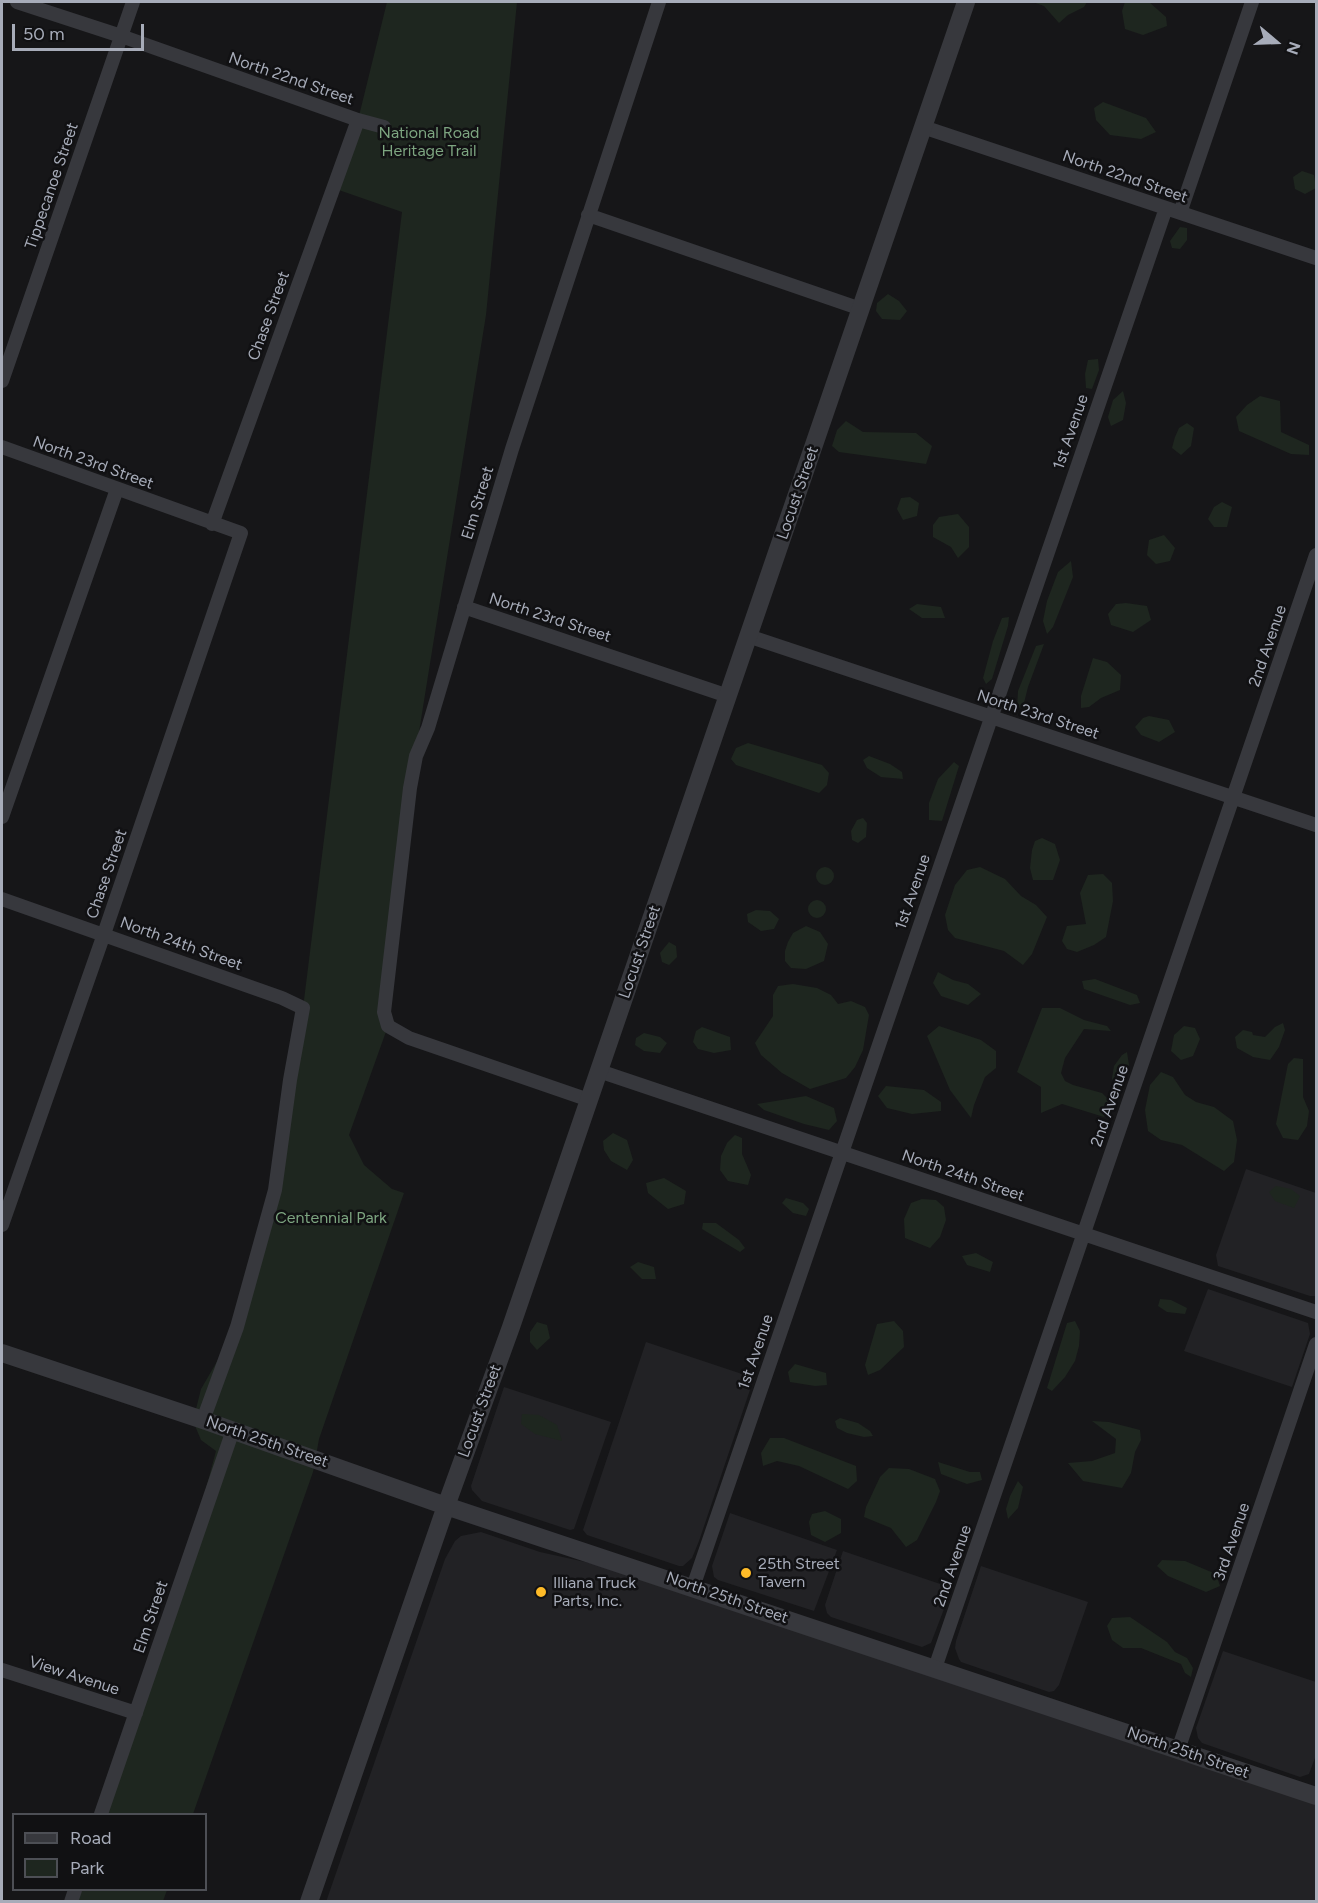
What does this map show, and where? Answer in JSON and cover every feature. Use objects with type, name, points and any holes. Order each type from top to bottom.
[{"type":"street","name":"North 22nd Street","points":[[17,2],[384,127]]},
{"type":"street","name":"Tippecanoe Street","points":[[2,381],[133,2]]},
{"type":"street","name":"Elm Street","points":[[589,1100],[422,1043],[388,1026],[384,1012],[410,788],[416,756],[428,728],[512,449],[659,2]]},
{"type":"street","name":"Locust Street","points":[[309,1902],[446,1506],[511,1327],[966,2]]},
{"type":"street","points":[[1180,213],[1252,2]]},
{"type":"street","name":"Chase Street","points":[[212,524],[358,120]]},
{"type":"street","name":"North 22nd Street","points":[[923,127],[1317,258]]},
{"type":"street","name":"1st Avenue","points":[[693,1587],[1166,208]]},
{"type":"street","points":[[588,215],[861,309]]},
{"type":"street","name":"North 23rd Street","points":[[2,447],[241,533]]},
{"type":"street","points":[[2,817],[117,489]]},
{"type":"street","name":"Chase Street","points":[[2,1225],[241,533]]},
{"type":"street","name":"2nd Avenue","points":[[935,1668],[1317,555]]},
{"type":"street","name":"North 23rd Street","points":[[464,607],[728,696]]},
{"type":"street","name":"North 23rd Street","points":[[748,636],[1317,825]]},
{"type":"street","name":"North 24th Street","points":[[2,899],[282,998],[303,1008],[290,1080],[275,1190],[237,1327],[203,1420]]},
{"type":"street","name":"North 24th Street","points":[[599,1071],[1317,1312]]},
{"type":"street","name":"3rd Avenue","points":[[1178,1750],[1317,1344]]},
{"type":"street","name":"North 25th Street","points":[[2,1353],[233,1430],[446,1506],[1178,1750],[1316,1792]]},
{"type":"street","name":"Elm Street","points":[[102,1813],[233,1430]]},
{"type":"street","name":"View Avenue","points":[[2,1673],[136,1713]]},
{"type":"shaded area","points":[[1246,1169],[1316,1193],[1316,1296],[1218,1266],[1216,1255]]},
{"type":"shaded area","points":[[1208,1289],[1308,1323],[1310,1334],[1292,1387],[1184,1351]]},
{"type":"shaded area","points":[[646,1342],[754,1378],[699,1541],[692,1558],[683,1566],[587,1535],[583,1530]]},
{"type":"shaded area","points":[[504,1387],[611,1422],[574,1529],[570,1530],[482,1501],[472,1490],[471,1486]]},
{"type":"shaded area","points":[[730,1513],[837,1550],[814,1611],[714,1577],[712,1566]]},
{"type":"shaded area","points":[[481,1532],[540,1552],[608,1567],[1316,1804],[1316,1901],[326,1902],[445,1559],[455,1541],[461,1536]]},
{"type":"shaded area","points":[[843,1551],[952,1588],[931,1643],[922,1647],[831,1617],[827,1613],[825,1605]]},
{"type":"shaded area","points":[[981,1566],[1088,1602],[1059,1685],[1054,1691],[1049,1692],[961,1662],[959,1659],[955,1648],[956,1641]]},
{"type":"shaded area","points":[[1223,1651],[1316,1682],[1316,1755],[1309,1774],[1300,1777],[1202,1743],[1198,1738],[1196,1728]]},
{"type":"green space","name":"National Road Heritage Trail","points":[[387,2],[517,2],[486,315],[410,788],[388,1026],[349,1135],[364,1165],[392,1189],[404,1193],[319,1439],[313,1472],[193,1813],[101,1813],[185,1567],[216,1451],[201,1440],[193,1421],[201,1389],[237,1327],[275,1190],[303,1008],[402,212],[333,188],[358,120]]},
{"type":"green space","points":[[1033,2],[1087,2],[1084,7],[1068,15],[1059,23],[1044,6]]},
{"type":"green space","points":[[1125,2],[1149,2],[1166,17],[1167,26],[1143,35],[1125,29],[1122,11]]},
{"type":"green space","points":[[1103,102],[1146,118],[1156,132],[1141,139],[1110,135],[1096,120],[1094,108]]},
{"type":"green space","points":[[1302,171],[1314,175],[1316,188],[1305,194],[1295,189],[1293,177]]},
{"type":"green space","points":[[1180,227],[1187,228],[1187,240],[1180,249],[1172,248],[1170,241]]},
{"type":"green space","points":[[888,294],[899,301],[907,311],[900,320],[882,319],[876,311],[877,303]]},
{"type":"green space","points":[[1098,359],[1099,370],[1092,389],[1086,388],[1085,374],[1088,360]]},
{"type":"green space","points":[[1123,391],[1126,403],[1123,420],[1111,426],[1108,417],[1113,400]]},
{"type":"green space","points":[[1260,396],[1280,401],[1281,432],[1309,445],[1309,455],[1291,454],[1239,431],[1236,417]]},
{"type":"green space","points":[[846,421],[863,432],[916,433],[932,446],[926,464],[839,452],[832,446],[837,430]]},
{"type":"green space","points":[[1187,423],[1194,428],[1191,446],[1181,455],[1172,448],[1179,428]]},
{"type":"green space","points":[[910,497],[919,503],[917,516],[903,520],[897,509],[901,498]]},
{"type":"green space","points":[[1222,502],[1232,507],[1227,527],[1214,527],[1208,519],[1214,507]]},
{"type":"green space","points":[[958,514],[969,527],[969,547],[958,558],[951,547],[933,537],[933,525],[939,517]]},
{"type":"green space","points":[[1164,535],[1175,548],[1170,561],[1156,564],[1147,555],[1149,540]]},
{"type":"green space","points":[[1071,561],[1073,577],[1053,627],[1047,634],[1043,621],[1047,601],[1058,572]]},
{"type":"green space","points":[[917,604],[941,607],[945,618],[922,618],[909,609]]},
{"type":"green space","points":[[1116,604],[1147,606],[1151,620],[1133,632],[1111,625],[1108,614]]},
{"type":"green space","points":[[1009,617],[992,679],[986,684],[983,678],[993,641],[1002,618]]},
{"type":"green space","points":[[1044,644],[1023,707],[1017,708],[1018,691],[1036,646]]},
{"type":"green space","points":[[1093,658],[1107,662],[1121,675],[1120,690],[1101,698],[1089,707],[1081,708],[1081,696]]},
{"type":"green space","points":[[1149,716],[1169,720],[1175,732],[1159,742],[1141,735],[1135,727],[1143,718]]},
{"type":"green space","points":[[748,743],[822,765],[829,773],[827,785],[819,793],[736,765],[731,759],[736,748]]},
{"type":"green space","points":[[869,756],[890,764],[902,772],[903,779],[881,777],[867,768],[863,760]]},
{"type":"green space","points":[[954,762],[959,766],[942,821],[929,820],[929,803],[938,779]]},
{"type":"green space","points":[[863,818],[867,823],[866,837],[858,843],[852,840],[851,831],[857,820]]},
{"type":"green space","points":[[1042,838],[1055,844],[1060,860],[1053,880],[1033,880],[1030,868],[1032,850],[1035,841]]},
{"type":"green space","points":[[825,867],[833,872],[834,876],[829,884],[825,885],[817,880],[816,876],[821,868]]},
{"type":"green space","points":[[980,867],[1005,879],[1021,896],[1036,905],[1047,917],[1032,954],[1023,965],[1004,951],[955,938],[948,930],[945,915],[955,885],[967,870]]},
{"type":"green space","points":[[1103,874],[1112,883],[1113,901],[1106,937],[1077,952],[1067,949],[1062,941],[1067,926],[1086,924],[1080,893],[1088,875]]},
{"type":"green space","points":[[813,900],[821,900],[826,905],[824,916],[813,918],[808,913],[808,905]]},
{"type":"green space","points":[[756,910],[770,911],[779,919],[774,929],[761,931],[748,922],[747,914]]},
{"type":"green space","points":[[806,926],[820,932],[828,944],[824,961],[806,969],[791,968],[785,961],[788,942],[793,933]]},
{"type":"green space","points":[[669,942],[676,946],[677,957],[669,965],[662,962],[660,953]]},
{"type":"green space","points":[[938,972],[953,980],[968,984],[981,994],[968,1005],[941,996],[933,983]]},
{"type":"green space","points":[[1095,979],[1137,995],[1140,1003],[1130,1005],[1084,989],[1082,981]]},
{"type":"green space","points":[[793,984],[817,988],[831,995],[838,1004],[851,1001],[865,1007],[869,1015],[863,1050],[855,1067],[846,1078],[810,1089],[782,1073],[761,1055],[755,1043],[773,1016],[773,995],[778,986]]},
{"type":"green space","points":[[1042,1008],[1060,1008],[1084,1020],[1107,1026],[1111,1031],[1084,1029],[1065,1058],[1061,1073],[1065,1081],[1102,1093],[1114,1105],[1104,1117],[1062,1104],[1041,1113],[1041,1087],[1017,1072]]},
{"type":"green space","points":[[1283,1023],[1285,1030],[1279,1047],[1270,1060],[1253,1057],[1237,1048],[1235,1037],[1243,1030],[1265,1037]]},
{"type":"green space","points":[[939,1026],[981,1040],[996,1051],[996,1068],[985,1077],[971,1118],[950,1090],[927,1036]]},
{"type":"green space","points":[[1184,1026],[1195,1028],[1200,1039],[1193,1056],[1181,1060],[1171,1051],[1174,1035]]},
{"type":"green space","points":[[702,1027],[730,1037],[731,1050],[714,1053],[698,1049],[693,1042],[696,1031]]},
{"type":"green space","points":[[644,1033],[660,1037],[667,1043],[660,1053],[644,1051],[635,1045],[636,1038]]},
{"type":"green space","points":[[1127,1052],[1129,1065],[1124,1080],[1115,1086],[1112,1078],[1114,1066]]},
{"type":"green space","points":[[1294,1058],[1303,1059],[1303,1097],[1309,1111],[1307,1126],[1298,1140],[1283,1138],[1276,1124],[1288,1064]]},
{"type":"green space","points":[[1161,1072],[1173,1077],[1185,1095],[1196,1102],[1214,1107],[1233,1121],[1237,1140],[1234,1162],[1224,1171],[1182,1145],[1161,1140],[1148,1131],[1145,1110],[1150,1085]]},
{"type":"green space","points":[[886,1086],[924,1090],[941,1102],[941,1111],[912,1114],[887,1108],[878,1096]]},
{"type":"green space","points":[[806,1096],[834,1108],[837,1121],[829,1130],[764,1110],[757,1104]]},
{"type":"green space","points":[[613,1133],[627,1140],[633,1160],[627,1170],[611,1161],[604,1150],[603,1141]]},
{"type":"green space","points":[[735,1135],[742,1138],[742,1154],[751,1175],[748,1185],[728,1181],[720,1170],[721,1156],[727,1143]]},
{"type":"green space","points":[[664,1178],[686,1191],[684,1204],[668,1209],[648,1193],[646,1183]]},
{"type":"green space","points":[[1276,1186],[1291,1189],[1300,1196],[1294,1208],[1275,1201],[1269,1192]]},
{"type":"green space","points":[[786,1198],[803,1203],[809,1209],[806,1216],[793,1213],[782,1203]]},
{"type":"green space","points":[[922,1199],[936,1200],[944,1207],[946,1220],[940,1237],[930,1248],[905,1238],[904,1219],[911,1203]]},
{"type":"green space","points":[[703,1223],[716,1223],[739,1240],[745,1248],[740,1252],[702,1229]]},
{"type":"green space","points":[[976,1253],[993,1262],[990,1272],[967,1265],[962,1256]]},
{"type":"green space","points":[[638,1262],[654,1267],[656,1279],[642,1279],[630,1267]]},
{"type":"green space","points":[[1160,1299],[1171,1300],[1187,1308],[1185,1314],[1167,1312],[1158,1306]]},
{"type":"green space","points":[[894,1321],[903,1331],[904,1347],[880,1370],[868,1375],[865,1365],[877,1324]]},
{"type":"green space","points":[[1075,1321],[1080,1331],[1075,1361],[1052,1391],[1047,1388],[1067,1323]]},
{"type":"green space","points":[[537,1322],[547,1325],[550,1338],[537,1350],[530,1342],[530,1332]]},
{"type":"green space","points":[[795,1364],[826,1373],[827,1385],[815,1386],[790,1382],[788,1372]]},
{"type":"green space","points":[[522,1414],[539,1415],[557,1425],[562,1441],[535,1434],[521,1424]]},
{"type":"green space","points":[[840,1418],[858,1423],[870,1431],[873,1436],[864,1437],[837,1428],[835,1421]]},
{"type":"green space","points":[[1092,1421],[1109,1422],[1140,1430],[1141,1440],[1135,1452],[1131,1473],[1122,1488],[1083,1481],[1068,1463],[1092,1461],[1115,1453],[1116,1439]]},
{"type":"green space","points":[[770,1438],[784,1438],[856,1466],[857,1481],[848,1489],[799,1466],[777,1461],[763,1466],[761,1453]]},
{"type":"green space","points":[[938,1462],[970,1472],[980,1472],[982,1480],[967,1484],[941,1474]]},
{"type":"green space","points":[[889,1468],[909,1469],[935,1479],[940,1491],[917,1540],[906,1547],[891,1528],[864,1517],[866,1507],[880,1477]]},
{"type":"green space","points":[[1018,1481],[1023,1487],[1018,1508],[1008,1519],[1006,1509]]},
{"type":"green space","points":[[825,1511],[841,1519],[841,1533],[825,1542],[811,1535],[809,1522],[812,1514]]},
{"type":"green space","points":[[1162,1560],[1185,1561],[1216,1574],[1220,1586],[1206,1592],[1168,1576],[1157,1566]]},
{"type":"green space","points":[[1130,1617],[1167,1642],[1175,1652],[1187,1658],[1193,1668],[1191,1677],[1185,1673],[1181,1664],[1141,1648],[1123,1648],[1112,1640],[1107,1626],[1112,1618]]},
{"type":"green space","points":[[75,1891],[167,1891],[163,1901],[71,1902]]},
{"type":"place","name":"25th Street Tavern","points":[[746,1573]]},
{"type":"place","name":"Illiana Truck Parts, Inc.","points":[[541,1592]]},
{"type":"park label","name":"Centennial Park","points":[[331,1218]]}]
